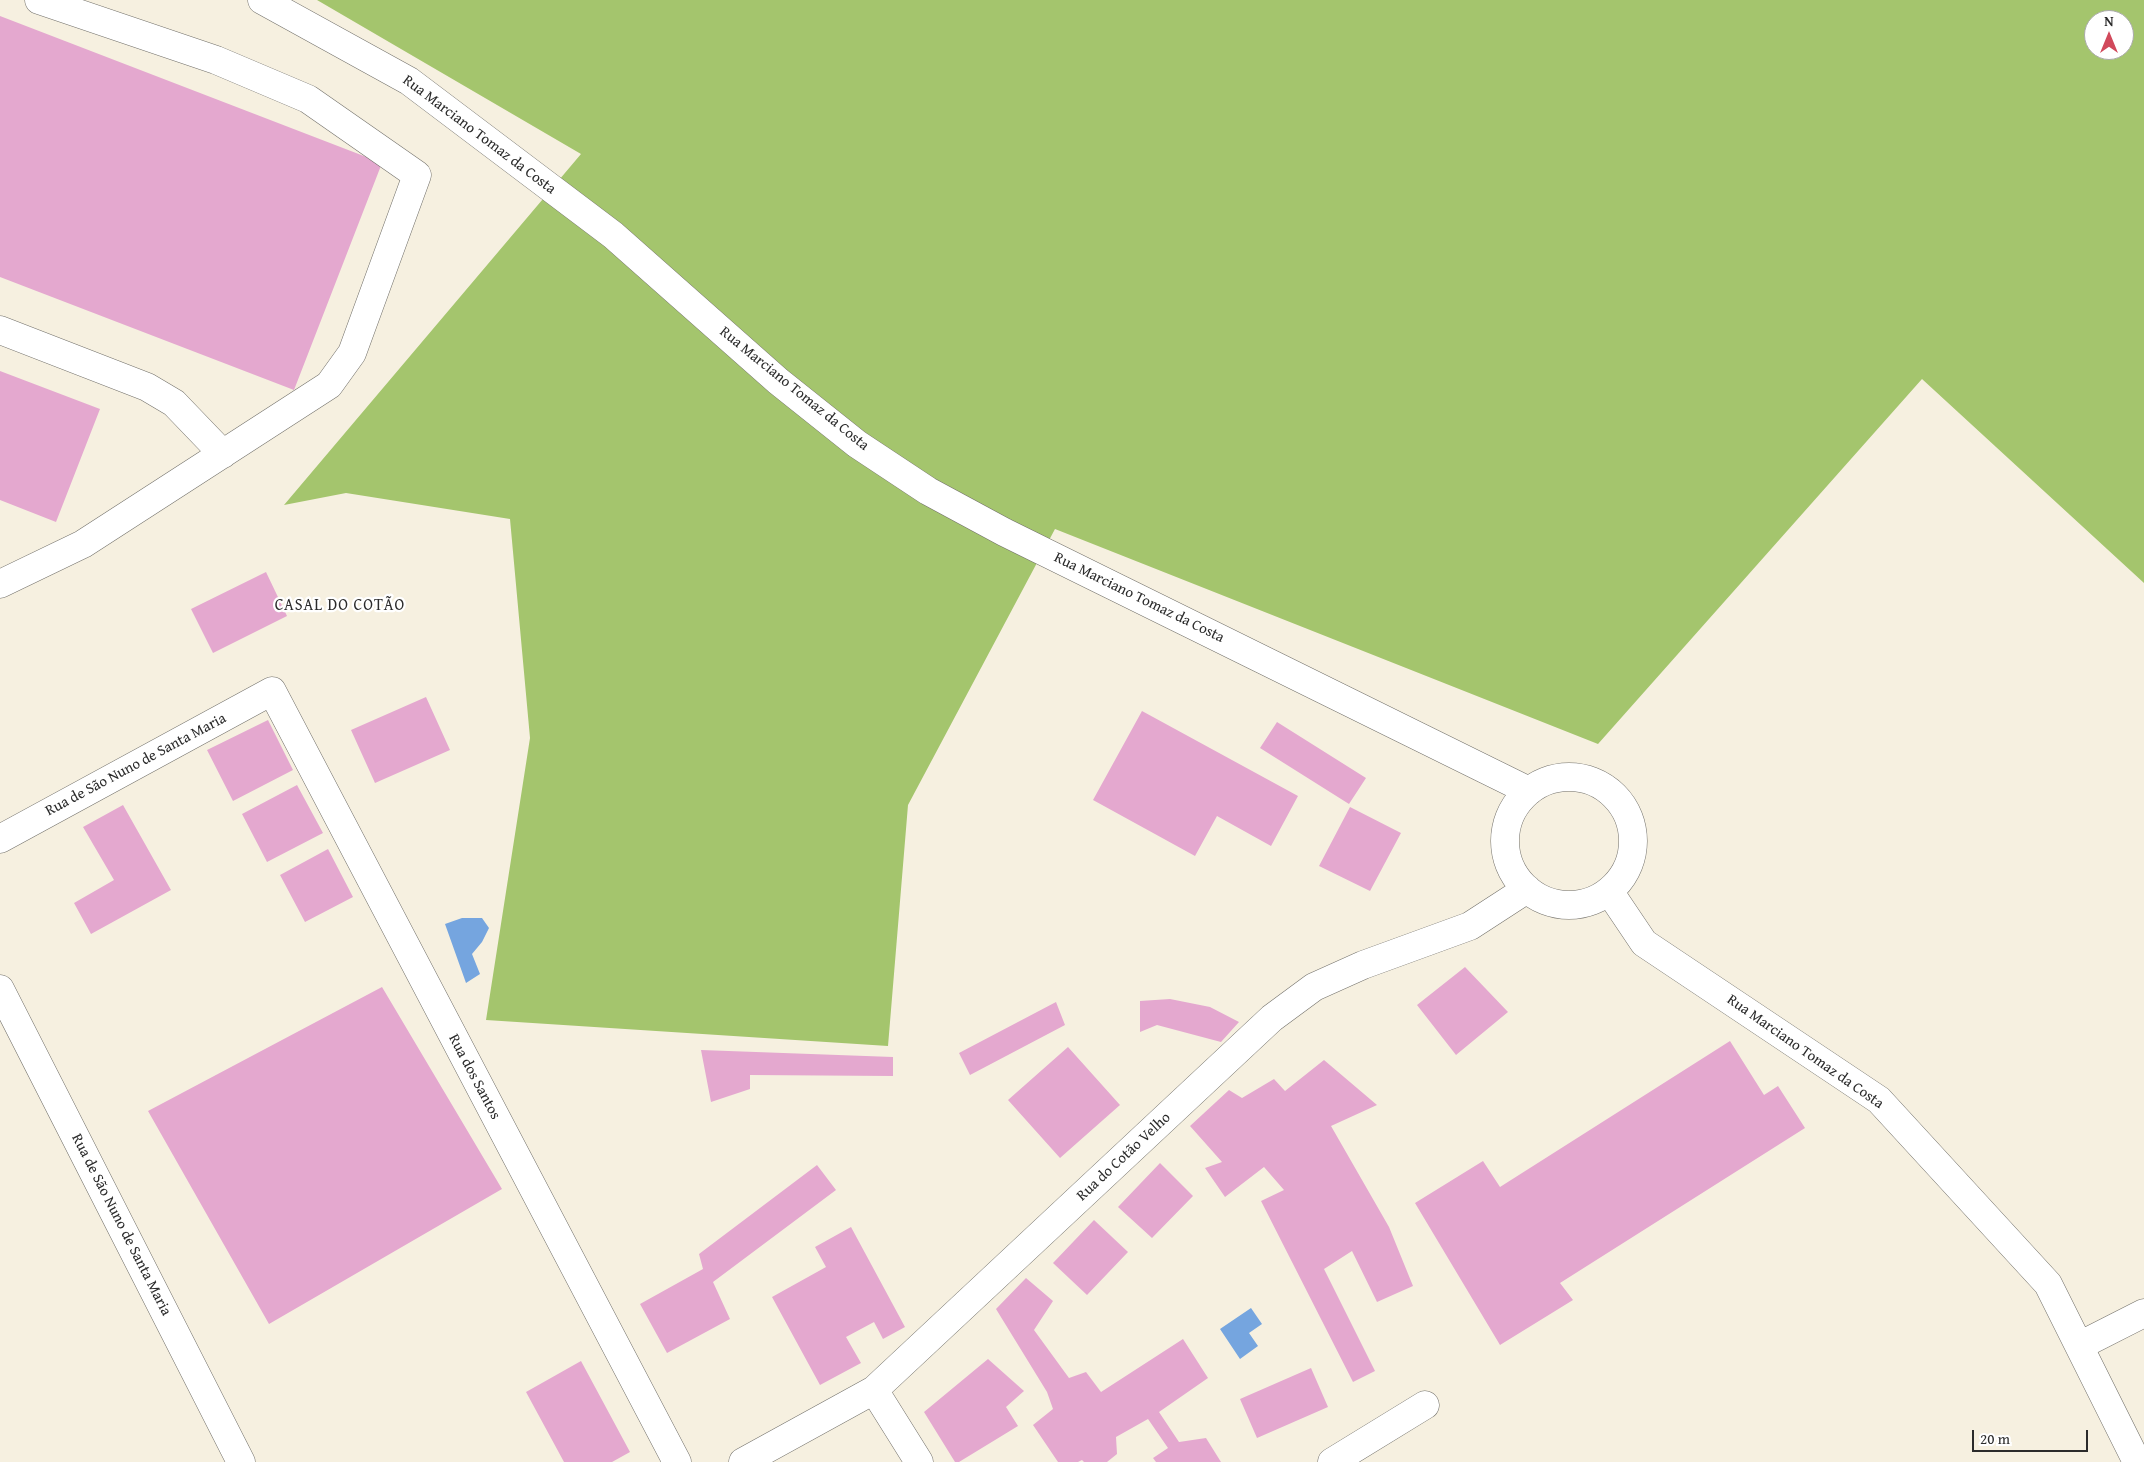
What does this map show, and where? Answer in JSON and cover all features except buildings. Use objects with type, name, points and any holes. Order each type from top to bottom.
[{"type":"street","points":[[0,584],[83,544],[329,385],[352,353],[417,175],[308,99],[216,60],[40,0]]},
{"type":"street","name":"Rua Marciano Tomaz da Costa","points":[[262,0],[410,81],[613,234],[778,381],[857,444],[928,491],[1004,532],[1530,791]]},
{"type":"street","points":[[0,330],[147,387],[174,403],[224,454]]},
{"type":"street","name":"Rua de São Nuno de Santa Maria","points":[[0,839],[272,692]]},
{"type":"street","name":"Rua dos Santos","points":[[272,692],[677,1462]]},
{"type":"street","points":[[1566,778],[1586,780],[1605,788],[1620,802],[1629,819],[1633,838],[1631,858],[1623,877],[1609,892],[1594,900],[1577,904],[1559,904],[1542,899],[1527,889],[1515,875],[1507,858],[1505,840],[1508,822],[1516,805],[1530,791],[1547,781],[1566,778]]},
{"type":"street","name":"Rua do Cotão Velho","points":[[743,1462],[874,1390],[1272,1018],[1314,987],[1363,965],[1470,926],[1527,889]]},
{"type":"street","name":"Rua Marciano Tomaz da Costa","points":[[1609,892],[1644,943],[1879,1100],[2048,1284],[2137,1462]]},
{"type":"street","name":"Rua de São Nuno de Santa Maria","points":[[0,990],[241,1462]]},
{"type":"street","points":[[2079,1346],[2144,1313]]},
{"type":"street","points":[[874,1390],[919,1462]]},
{"type":"street","points":[[1332,1462],[1425,1405]]},
{"type":"green space","points":[[317,0],[2144,0],[2144,583],[1922,379],[1598,744],[1055,529],[908,805],[888,1046],[486,1020],[530,738],[510,519],[346,493],[284,505],[581,154]]},
{"type":"water","points":[[462,918],[482,918],[489,928],[482,942],[472,954],[480,974],[466,983],[445,924]]},
{"type":"water","points":[[1251,1308],[1262,1324],[1249,1333],[1258,1346],[1240,1359],[1220,1329]]},
{"type":"district","name":"CASAL DO COTÃO","points":[[340,606]]}]
